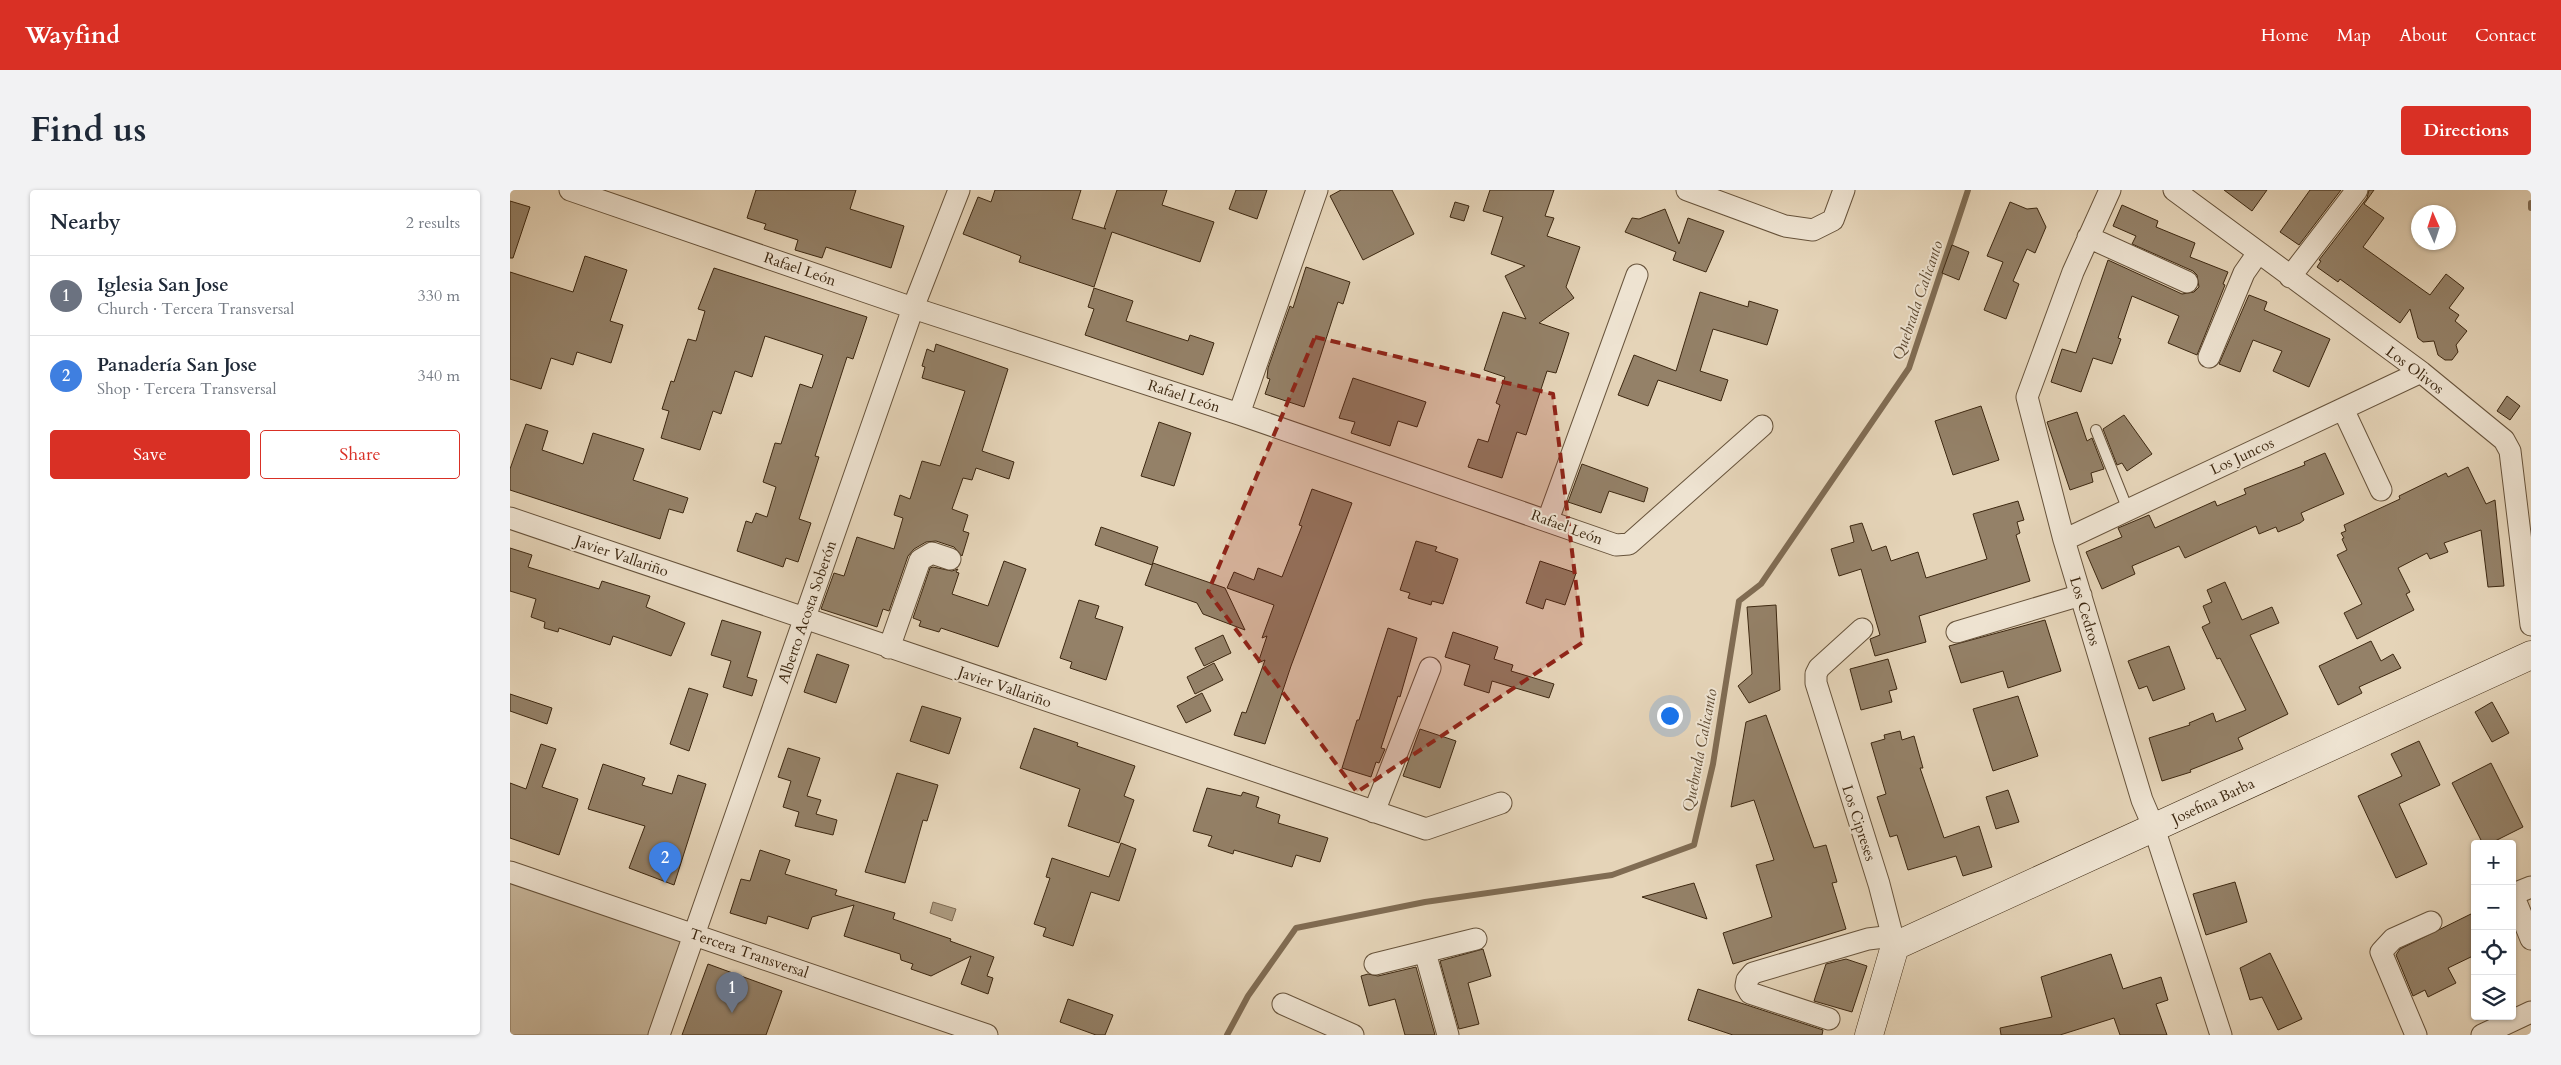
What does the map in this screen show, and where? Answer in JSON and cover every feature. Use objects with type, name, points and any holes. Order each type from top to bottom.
[{"type":"street","name":"Alberto Acosta Soberón","points":[[659,1035],[913,308],[959,190]]},
{"type":"street","points":[[1239,414],[1317,190]]},
{"type":"street","points":[[1687,190],[1786,226],[1812,230],[1833,220],[1844,190]]},
{"type":"street","name":"Los Cedros","points":[[2110,190],[2088,237],[2027,395],[2064,540],[2142,800],[2154,828],[2220,1035]]},
{"type":"street","name":"Los Olivos","points":[[2174,190],[2421,372],[2498,434],[2508,446],[2531,626]]},
{"type":"street","points":[[2290,277],[2357,190]]},
{"type":"street","name":"Rafael León","points":[[579,191],[913,308],[1239,414],[1616,545],[1629,544],[1762,426]]},
{"type":"street","points":[[2088,237],[2187,282]]},
{"type":"street","points":[[2209,357],[2244,273],[2258,252]]},
{"type":"street","points":[[1548,520],[1637,275]]},
{"type":"street","name":"Los Juncos","points":[[2064,540],[2421,372]]},
{"type":"street","points":[[2343,408],[2380,490]]},
{"type":"street","name":"Javier Vallariño","points":[[510,518],[805,620],[1374,812],[1430,829],[1501,803]]},
{"type":"street","points":[[889,648],[920,560],[932,553],[950,559]]},
{"type":"street","points":[[1957,632],[2081,595]]},
{"type":"street","name":"Los Cipreses","points":[[1862,629],[1819,668],[1816,674],[1816,683],[1879,884],[1894,941]]},
{"type":"street","name":"Josefina Barba","points":[[1894,941],[2154,828],[2531,655]]},
{"type":"street","points":[[1374,812],[1430,668]]},
{"type":"street","name":"Tercera Transversal","points":[[510,872],[987,1035]]},
{"type":"street","points":[[2531,887],[2516,893],[2514,897],[2531,939]]},
{"type":"street","points":[[2416,1035],[2381,952],[2393,939],[2431,922]]},
{"type":"street","points":[[1376,964],[1476,939]]},
{"type":"street","points":[[1829,1019],[1750,993],[1746,986],[1747,980],[1753,973],[1868,939],[1894,941],[1869,1035]]},
{"type":"street","points":[[1425,952],[1448,1035]]},
{"type":"street","points":[[1284,1004],[1353,1035]]},
{"type":"street","points":[[2482,1035],[2531,1012]]},
{"type":"lane","points":[[2096,430],[2128,510]]},
{"type":"highlighted area","points":[[1315,337],[1553,394],[1583,642],[1357,792],[1208,592]]},
{"type":"shaded area","points":[[510,872],[695,935],[659,1035],[510,1035]]},
{"type":"shaded area","points":[[933,902],[956,909],[952,921],[930,913]]},
{"type":"building","points":[[756,190],[856,190],[850,209],[904,226],[891,268],[826,247],[822,258],[795,250],[798,240],[764,229],[766,224],[747,218]]},
{"type":"building","points":[[995,190],[1081,190],[1072,219],[1106,229],[1104,228],[1117,190],[1167,190],[1162,205],[1214,222],[1200,262],[1112,232],[1094,287],[1019,262],[1021,256],[963,234],[978,197],[991,202]]},
{"type":"building","points":[[1236,190],[1267,190],[1257,219],[1229,209]]},
{"type":"building","points":[[1341,190],[1392,190],[1414,234],[1363,260],[1330,196]]},
{"type":"building","points":[[1490,190],[1554,190],[1545,216],[1554,218],[1547,236],[1580,247],[1566,287],[1574,298],[1539,323],[1569,333],[1556,373],[1547,371],[1526,435],[1517,432],[1502,478],[1468,467],[1478,439],[1488,442],[1500,405],[1496,403],[1505,377],[1484,370],[1503,312],[1526,319],[1505,276],[1525,266],[1491,254],[1503,217],[1483,211]]},
{"type":"building","points":[[2224,190],[2267,190],[2252,211]]},
{"type":"building","points":[[2310,190],[2341,190],[2299,245],[2280,232]]},
{"type":"building","points":[[2369,190],[2374,190],[2364,204],[2384,218],[2363,247],[2430,295],[2446,274],[2464,288],[2449,308],[2459,315],[2455,321],[2467,331],[2456,345],[2458,352],[2452,360],[2445,360],[2438,355],[2434,341],[2423,342],[2418,338],[2410,309],[2400,323],[2340,279],[2338,282],[2317,267],[2321,261],[2319,260],[2367,198]]},
{"type":"building","points":[[510,201],[530,207],[513,258],[510,258]]},
{"type":"building","points":[[1455,202],[1469,206],[1464,221],[1450,217]]},
{"type":"building","points":[[2010,202],[2027,209],[2037,208],[2046,227],[2035,253],[2027,249],[2013,281],[2019,284],[2006,319],[1984,310],[2003,262],[1987,256]]},
{"type":"building","points":[[2122,205],[2158,221],[2156,227],[2195,243],[2190,257],[2228,272],[2223,284],[2225,285],[2197,355],[2168,343],[2179,316],[2132,296],[2118,338],[2121,339],[2112,364],[2093,358],[2081,392],[2051,382],[2062,349],[2076,353],[2108,260],[2182,294],[2194,292],[2199,287],[2197,275],[2193,271],[2132,244],[2136,236],[2113,226]]},
{"type":"building","points":[[1665,209],[1679,244],[1688,218],[1724,231],[1706,272],[1673,260],[1676,252],[1625,232],[1632,218],[1639,219]]},
{"type":"building","points":[[1952,245],[1969,252],[1959,280],[1942,273]]},
{"type":"building","points":[[585,256],[627,270],[610,321],[623,325],[611,363],[577,352],[573,365],[551,358],[541,389],[510,379],[510,272],[573,292]]},
{"type":"building","points":[[1306,267],[1350,282],[1343,304],[1338,302],[1304,407],[1265,394],[1270,379],[1267,378],[1268,368],[1290,306],[1293,308]]},
{"type":"building","points":[[714,268],[867,317],[853,359],[847,357],[815,456],[819,457],[799,519],[811,523],[798,562],[786,558],[783,567],[737,551],[746,521],[752,523],[756,513],[767,517],[776,487],[763,482],[775,443],[781,444],[800,384],[812,388],[823,355],[765,336],[752,377],[735,371],[721,414],[713,411],[700,450],[661,438],[669,411],[662,409],[671,381],[674,382],[688,339],[696,341],[705,311],[698,309]]},
{"type":"building","points":[[1094,288],[1133,301],[1126,321],[1188,341],[1190,335],[1214,343],[1203,375],[1085,335],[1094,309],[1088,307]]},
{"type":"building","points":[[1700,292],[1748,307],[1749,301],[1778,310],[1767,345],[1713,329],[1700,371],[1728,380],[1721,401],[1658,380],[1648,406],[1618,395],[1634,355],[1676,371]]},
{"type":"building","points":[[2249,295],[2267,302],[2264,310],[2330,339],[2309,387],[2273,371],[2282,351],[2253,340],[2240,372],[2219,364]]},
{"type":"building","points":[[936,344],[1008,369],[982,451],[1014,462],[1009,479],[976,468],[972,480],[963,478],[952,509],[968,515],[963,531],[969,533],[962,556],[954,547],[936,541],[926,542],[914,549],[908,556],[889,611],[883,609],[877,627],[821,609],[834,573],[844,576],[857,537],[894,549],[903,518],[894,515],[900,495],[910,499],[922,461],[940,466],[965,391],[922,378],[925,367],[922,366],[927,349],[934,352]]},
{"type":"building","points":[[1353,378],[1426,402],[1417,427],[1398,421],[1390,446],[1351,433],[1355,422],[1339,418]]},
{"type":"building","points":[[2507,396],[2520,406],[2510,420],[2497,411]]},
{"type":"building","points":[[1981,406],[1999,460],[1953,475],[1935,421]]},
{"type":"building","points":[[2077,412],[2087,441],[2092,438],[2104,469],[2091,473],[2093,482],[2070,490],[2047,422]]},
{"type":"building","points":[[2124,415],[2152,454],[2127,471],[2122,463],[2117,465],[2103,429]]},
{"type":"building","points":[[1159,422],[1191,433],[1174,486],[1141,476]]},
{"type":"building","points":[[526,424],[548,431],[542,450],[583,464],[593,433],[644,449],[633,480],[688,498],[683,513],[669,509],[660,539],[510,490],[510,469]]},
{"type":"building","points":[[2325,453],[2344,494],[2301,513],[2304,520],[2300,523],[2278,532],[2276,527],[2259,534],[2256,526],[2185,558],[2179,546],[2132,566],[2135,574],[2102,589],[2086,552],[2122,537],[2118,528],[2149,515],[2155,528],[2215,501],[2217,506],[2246,494],[2244,489],[2305,465],[2304,462]]},
{"type":"building","points":[[1582,464],[1648,488],[1644,502],[1609,491],[1601,513],[1568,502]]},
{"type":"building","points":[[2468,467],[2486,504],[2495,500],[2504,586],[2488,587],[2481,530],[2444,543],[2448,552],[2430,559],[2427,553],[2398,568],[2410,592],[2406,594],[2414,610],[2357,639],[2344,613],[2362,604],[2337,555],[2347,550],[2341,533],[2346,531],[2344,525],[2400,499],[2399,496],[2446,473],[2448,477]]},
{"type":"building","points":[[1312,489],[1352,503],[1291,666],[1265,744],[1234,735],[1242,712],[1246,713],[1265,660],[1258,663],[1267,636],[1262,638],[1274,605],[1227,588],[1234,572],[1254,580],[1258,568],[1282,577],[1302,526],[1299,525]]},
{"type":"building","points":[[2018,501],[2024,520],[2017,522],[2020,533],[2016,535],[2030,581],[1919,616],[1926,642],[1875,656],[1870,639],[1880,635],[1861,569],[1839,576],[1831,549],[1854,542],[1850,526],[1862,523],[1872,551],[1886,546],[1891,561],[1918,552],[1926,578],[1987,559],[1973,514]]},
{"type":"building","points":[[1101,527],[1158,547],[1152,565],[1095,545]]},
{"type":"building","points":[[1416,541],[1437,547],[1435,551],[1458,559],[1443,604],[1432,601],[1431,605],[1408,598],[1410,593],[1400,590]]},
{"type":"building","points":[[510,548],[532,555],[528,567],[599,589],[602,581],[650,596],[646,607],[685,623],[671,656],[613,636],[610,645],[559,628],[558,632],[544,628],[545,622],[531,617],[536,599],[510,591]]},
{"type":"building","points":[[1004,561],[1026,569],[998,647],[941,628],[939,632],[919,626],[921,621],[913,618],[930,568],[952,571],[958,569],[956,572],[959,573],[952,594],[988,606]]},
{"type":"building","points":[[1540,561],[1576,573],[1565,605],[1546,599],[1543,609],[1526,603]]},
{"type":"building","points":[[1153,563],[1225,588],[1245,630],[1203,614],[1197,603],[1145,585]]},
{"type":"building","points":[[2225,582],[2242,620],[2272,607],[2279,623],[2250,635],[2288,714],[2238,738],[2243,749],[2190,770],[2191,772],[2162,781],[2149,738],[2190,725],[2189,723],[2213,713],[2216,722],[2246,710],[2220,658],[2217,659],[2202,627],[2210,623],[2203,606],[2212,602],[2207,590]]},
{"type":"building","points":[[1079,600],[1099,606],[1095,618],[1123,627],[1106,680],[1070,668],[1072,662],[1060,658]]},
{"type":"building","points":[[1776,605],[1780,690],[1749,703],[1738,686],[1752,674],[1747,607]]},
{"type":"building","points":[[722,620],[761,632],[747,677],[757,680],[752,696],[723,687],[731,661],[711,655]]},
{"type":"building","points":[[2045,620],[2061,671],[2008,688],[2003,671],[1961,683],[1949,646]]},
{"type":"building","points":[[1388,628],[1417,638],[1400,697],[1398,696],[1381,748],[1385,749],[1379,763],[1376,762],[1371,777],[1342,768]]},
{"type":"building","points":[[1453,632],[1498,647],[1494,659],[1513,665],[1511,671],[1554,684],[1549,698],[1492,681],[1489,693],[1464,685],[1470,665],[1445,657]]},
{"type":"building","points":[[1223,635],[1231,653],[1204,666],[1195,648]]},
{"type":"building","points":[[2371,641],[2381,661],[2393,654],[2401,668],[2359,687],[2362,693],[2338,705],[2319,666]]},
{"type":"building","points":[[2169,646],[2185,689],[2153,701],[2147,686],[2139,689],[2128,661]]},
{"type":"building","points":[[817,654],[849,665],[836,703],[804,692]]},
{"type":"building","points":[[1888,659],[1897,689],[1889,691],[1892,702],[1861,710],[1850,669]]},
{"type":"building","points":[[1214,663],[1223,680],[1195,694],[1187,677]]},
{"type":"building","points":[[689,688],[708,694],[689,751],[670,744]]},
{"type":"building","points":[[1202,693],[1211,711],[1186,723],[1177,706]]},
{"type":"building","points":[[510,694],[552,708],[547,724],[510,711]]},
{"type":"building","points":[[2018,696],[2038,756],[1993,771],[1973,709]]},
{"type":"building","points":[[2492,702],[2509,733],[2492,742],[2475,712]]},
{"type":"building","points":[[922,706],[961,718],[949,754],[910,741]]},
{"type":"building","points":[[1766,715],[1814,848],[1826,845],[1837,882],[1832,883],[1846,929],[1733,964],[1723,933],[1772,917],[1756,865],[1774,860],[1754,800],[1731,807],[1746,722]]},
{"type":"building","points":[[1034,728],[1078,743],[1077,746],[1135,766],[1124,796],[1134,800],[1119,843],[1068,826],[1080,789],[1020,768]]},
{"type":"building","points":[[1420,729],[1456,741],[1440,788],[1403,776]]},
{"type":"building","points":[[1900,731],[1902,740],[1914,736],[1923,768],[1920,768],[1944,838],[1979,826],[1992,867],[1963,876],[1956,856],[1908,870],[1897,835],[1890,837],[1877,797],[1886,794],[1871,743],[1885,739],[1884,735]]},
{"type":"building","points":[[2419,741],[2440,785],[2399,804],[2427,864],[2396,878],[2358,796],[2402,776],[2391,754]]},
{"type":"building","points":[[541,744],[556,749],[542,787],[578,799],[559,855],[510,838],[510,783],[526,789]]},
{"type":"building","points":[[788,748],[820,758],[807,796],[821,800],[816,814],[837,820],[833,835],[795,826],[799,812],[783,807],[791,781],[778,777]]},
{"type":"building","points":[[2491,763],[2523,827],[2497,840],[2481,840],[2452,783]]},
{"type":"building","points":[[603,764],[645,778],[642,785],[672,794],[678,775],[706,784],[674,885],[629,868],[645,826],[588,809]]},
{"type":"building","points":[[897,773],[938,785],[927,821],[923,820],[905,883],[865,872]]},
{"type":"building","points":[[1207,788],[1241,796],[1243,792],[1259,797],[1256,807],[1280,815],[1278,823],[1328,838],[1320,862],[1296,855],[1292,867],[1234,850],[1233,854],[1208,846],[1212,836],[1193,831]]},
{"type":"building","points":[[2008,790],[2019,822],[1996,829],[1986,797]]},
{"type":"building","points":[[1121,843],[1136,849],[1119,901],[1091,892],[1073,946],[1043,936],[1046,928],[1034,924],[1050,878],[1046,877],[1052,858],[1109,877]]},
{"type":"building","points":[[760,850],[790,860],[785,874],[837,890],[835,895],[895,913],[893,919],[951,939],[950,941],[994,957],[987,976],[993,978],[988,994],[961,984],[971,956],[931,976],[911,969],[913,964],[901,960],[900,954],[844,936],[854,905],[812,917],[808,929],[768,916],[766,924],[730,913],[741,879],[750,881]]},
{"type":"building","points":[[2235,882],[2247,922],[2206,935],[2193,894]]},
{"type":"building","points":[[1694,883],[1707,919],[1642,897]]},
{"type":"building","points":[[2471,914],[2471,957],[2448,968],[2456,983],[2428,997],[2425,990],[2413,996],[2396,955],[2400,949]]},
{"type":"building","points":[[1483,949],[1491,976],[1468,983],[1479,1024],[1459,1029],[1440,961]]},
{"type":"building","points":[[2270,953],[2302,1019],[2278,1030],[2262,997],[2250,1000],[2240,968]]},
{"type":"building","points":[[2111,954],[2123,989],[2161,977],[2168,1000],[2156,1004],[2167,1035],[2120,1035],[2114,1018],[2060,1035],[2001,1035],[2000,1028],[2052,1017],[2041,977]]},
{"type":"building","points":[[1846,959],[1867,966],[1852,1012],[1814,1001],[1826,964]]},
{"type":"building","points":[[708,964],[782,991],[766,1035],[682,1035]]},
{"type":"building","points":[[1416,967],[1435,1035],[1405,1035],[1395,999],[1369,1006],[1361,976],[1368,974],[1378,976]]},
{"type":"building","points":[[1698,989],[1823,1030],[1822,1035],[1733,1035],[1688,1020]]},
{"type":"building","points":[[1068,999],[1113,1015],[1105,1035],[1096,1035],[1060,1022]]},
{"type":"waterway","name":"Quebrada Calicanto","points":[[1227,1035],[1248,996],[1296,928],[1425,902],[1612,875],[1694,845],[1713,764],[1739,601],[1761,584],[1909,368],[1968,190]]},
{"type":"waterway","points":[[2531,203],[2531,208]]},
{"type":"place","name":"Panadería San Jose","points":[[665,883]]},
{"type":"place","name":"Iglesia San Jose","points":[[732,1013]]}]
